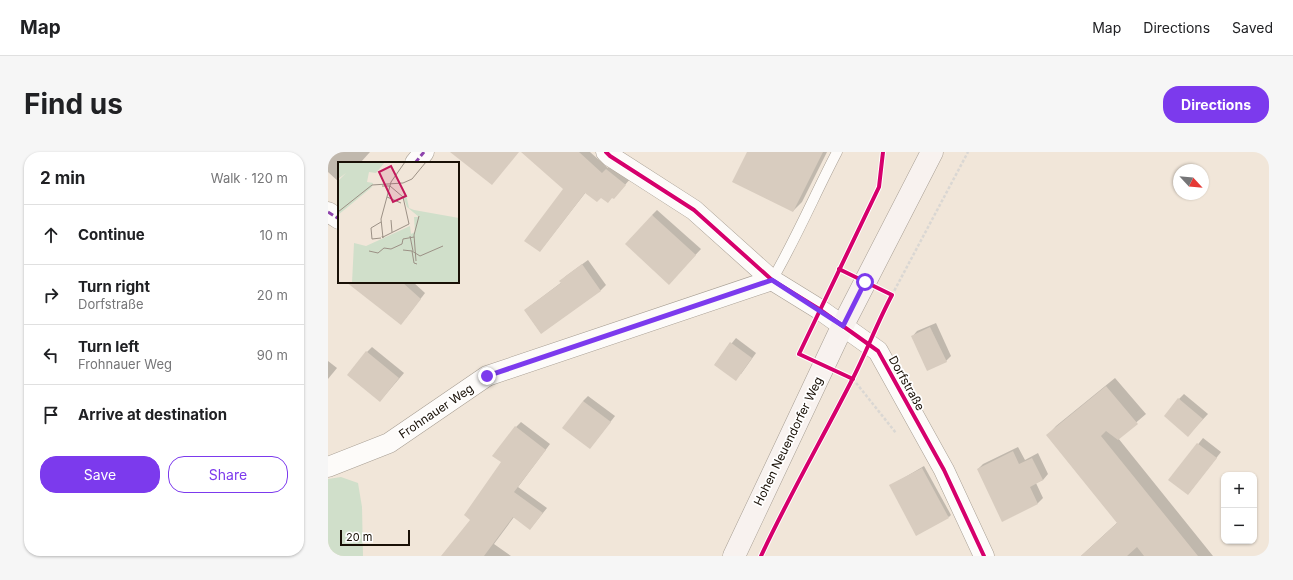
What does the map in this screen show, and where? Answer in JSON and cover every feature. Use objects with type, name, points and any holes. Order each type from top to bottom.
[{"type":"main road","name":"Hohen Neuendorfer Weg","points":[[734,556],[843,326],[932,152]]},
{"type":"street","points":[[416,162],[424,152]]},
{"type":"street","name":"Dorfstraße","points":[[606,152],[694,210],[772,280],[843,326],[878,351],[944,470],[984,556]]},
{"type":"street","points":[[328,212],[338,218]]},
{"type":"street","name":"Frohnauer Weg","points":[[328,467],[389,442],[487,376],[772,280]]},
{"type":"lane","points":[[772,280],[785,258],[815,194],[837,152]]},
{"type":"path","points":[[892,295],[968,152]]},
{"type":"green space","points":[[341,477],[358,483],[362,507],[363,556],[328,556],[328,479]]},
{"type":"building","points":[[450,152],[519,152],[492,185]]},
{"type":"building","points":[[521,152],[579,152],[602,173],[606,169],[626,185],[614,199],[612,198],[608,203],[601,198],[597,202],[585,193],[540,252],[524,241],[563,189]]},
{"type":"building","points":[[747,152],[823,152],[793,212],[732,182]]},
{"type":"building","points":[[652,215],[696,255],[669,285],[625,244]]},
{"type":"building","points":[[582,264],[601,291],[541,334],[524,310],[561,283],[559,281]]},
{"type":"building","points":[[347,283],[403,283],[421,299],[401,325]]},
{"type":"building","points":[[930,327],[947,362],[927,371],[911,336]]},
{"type":"building","points":[[730,342],[752,358],[736,381],[714,365]]},
{"type":"building","points":[[366,351],[399,378],[380,402],[347,375]]},
{"type":"building","points":[[1106,386],[1138,424],[1118,440],[1106,431],[1101,436],[1198,556],[1144,556],[1137,547],[1127,556],[1081,556],[1117,523],[1046,435]]},
{"type":"building","points":[[1178,398],[1203,419],[1188,437],[1164,416]]},
{"type":"building","points":[[583,401],[611,422],[590,449],[562,428]]},
{"type":"building","points":[[515,426],[546,450],[514,492],[543,513],[530,530],[513,517],[484,556],[441,556],[470,520],[464,515],[501,462],[492,456]]},
{"type":"building","points":[[1197,443],[1217,458],[1188,495],[1168,480]]},
{"type":"building","points":[[1013,451],[1019,464],[1032,458],[1043,480],[1030,487],[1038,504],[1002,522],[977,469]]},
{"type":"building","points":[[922,468],[949,518],[916,536],[889,485]]},
{"type":"marked path","points":[[416,162],[424,152]]},
{"type":"marked path","points":[[328,212],[338,218]]},
{"type":"cycle path","points":[[606,152],[694,210],[772,280],[819,309],[878,351],[944,470],[984,556]]},
{"type":"cycle path","points":[[853,379],[799,354],[879,187],[883,152]]},
{"type":"cycle path","points":[[761,556],[852,380],[892,295],[839,269]]},
{"type":"route","points":[[487,376],[772,280],[819,309],[843,326],[865,282]]}]
